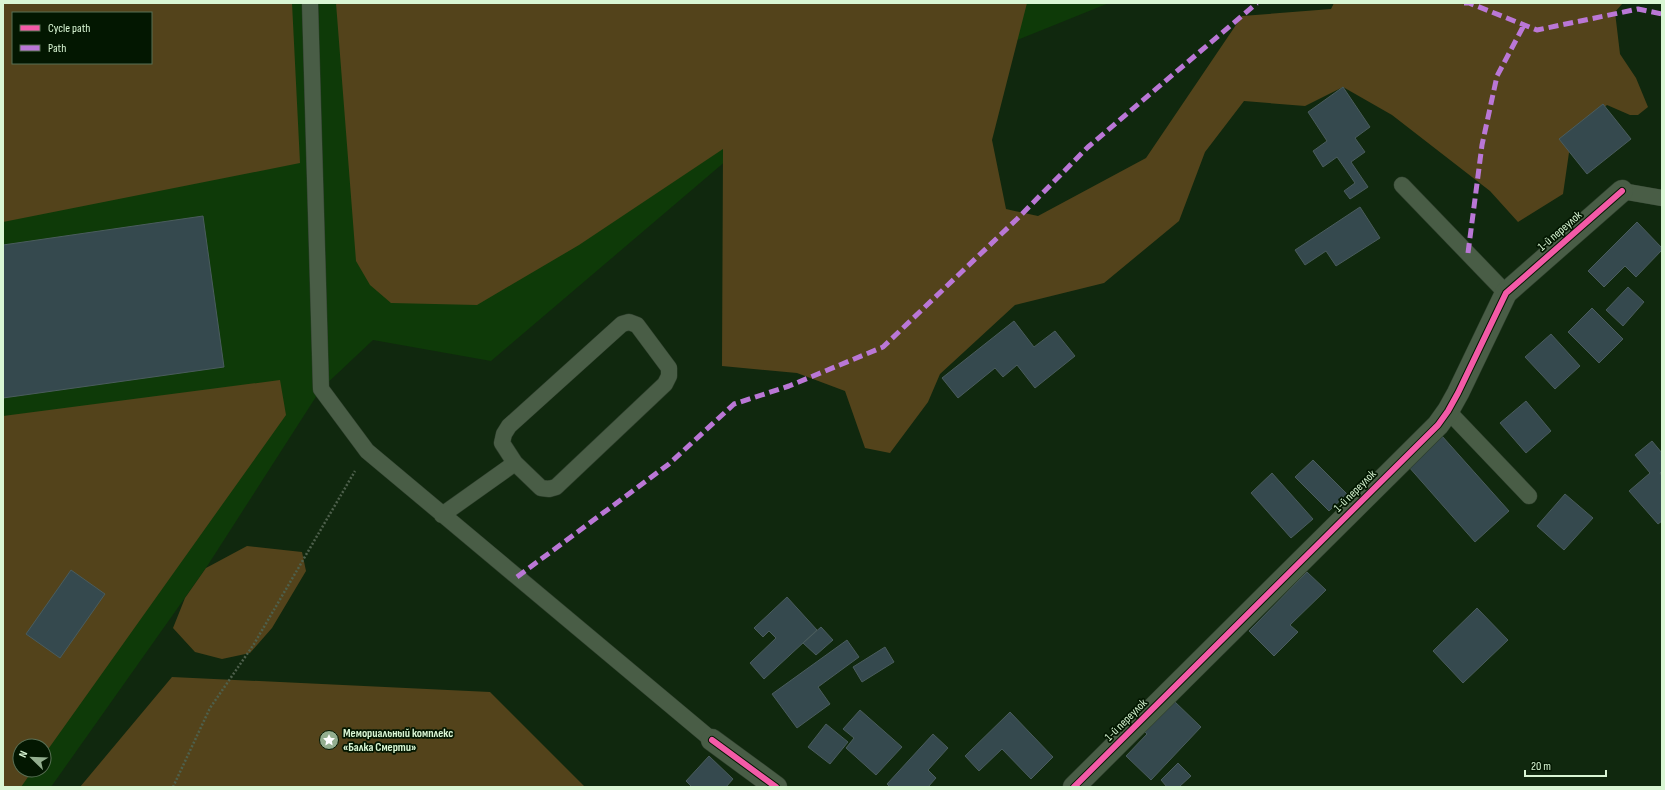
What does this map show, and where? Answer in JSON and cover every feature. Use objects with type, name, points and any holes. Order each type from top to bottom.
[{"type":"street","name":"1-й переулок","points":[[1074,787],[1438,425],[1448,411],[1506,293],[1622,191]]},
{"type":"street","points":[[712,740],[776,787]]},
{"type":"lane","points":[[310,3],[322,389],[367,451],[712,740]]},
{"type":"lane","points":[[1402,186],[1506,293]]},
{"type":"lane","points":[[1622,191],[1662,198]]},
{"type":"lane","points":[[629,322],[637,325],[669,368],[669,376],[665,384],[556,487],[549,489],[541,488],[515,463],[502,444],[504,434],[509,426],[622,324],[629,322]]},
{"type":"lane","points":[[1448,411],[1529,496]]},
{"type":"lane","points":[[442,514],[515,463]]},
{"type":"path","points":[[173,787],[210,708],[254,644],[367,451]]},
{"type":"shaded area","points":[[3,3],[1109,3],[734,154],[491,361],[373,340],[321,389],[206,568],[51,787],[3,787]]},
{"type":"shaded area","points":[[3,3],[292,3],[300,163],[3,222]]},
{"type":"shaded area","points":[[336,3],[1027,3],[992,140],[1006,209],[1038,216],[1146,158],[1242,16],[1331,9],[1334,3],[1623,3],[1615,12],[1620,54],[1636,78],[1648,107],[1638,115],[1630,115],[1607,105],[1572,132],[1563,194],[1518,222],[1490,191],[1392,115],[1343,87],[1305,106],[1244,101],[1205,152],[1179,221],[1104,283],[1015,305],[940,374],[928,402],[890,453],[865,448],[845,391],[797,373],[722,366],[723,149],[579,245],[477,305],[391,303],[370,285],[356,261]]},
{"type":"shaded area","points":[[280,380],[286,415],[52,744],[52,738],[12,738],[12,778],[27,778],[21,787],[3,787],[3,416]]},
{"type":"shaded area","points":[[247,546],[302,552],[306,571],[272,628],[250,653],[222,659],[195,652],[173,628],[185,598],[206,568]]},
{"type":"shaded area","name":"Мемориальный комплекс «Балка Смерти»","points":[[172,677],[490,692],[585,787],[80,787]]},
{"type":"building","points":[[1343,87],[1370,127],[1355,138],[1365,152],[1351,162],[1368,187],[1350,199],[1344,191],[1355,183],[1337,157],[1323,167],[1313,151],[1327,141],[1308,112]]},
{"type":"building","points":[[1603,104],[1631,139],[1587,174],[1559,139]]},
{"type":"building","points":[[1360,207],[1380,238],[1336,266],[1326,251],[1305,265],[1295,250]]},
{"type":"building","points":[[203,216],[224,367],[3,398],[3,245]]},
{"type":"building","points":[[1637,222],[1662,248],[1662,250],[1636,277],[1625,266],[1604,287],[1588,271]]},
{"type":"building","points":[[1628,287],[1644,302],[1623,326],[1606,310]]},
{"type":"building","points":[[1592,308],[1623,339],[1599,363],[1568,332]]},
{"type":"building","points":[[1014,321],[1034,347],[1055,331],[1075,356],[1035,388],[1017,365],[1003,377],[995,368],[958,398],[942,378]]},
{"type":"building","points":[[1551,334],[1580,366],[1555,389],[1525,357]]},
{"type":"building","points":[[1526,401],[1551,431],[1526,453],[1500,423]]},
{"type":"building","points":[[1442,436],[1509,511],[1475,542],[1408,466]]},
{"type":"building","points":[[1652,441],[1662,453],[1662,471],[1660,473],[1662,476],[1662,521],[1658,524],[1629,491],[1650,473],[1635,455]]},
{"type":"building","points":[[1313,460],[1347,494],[1329,511],[1295,477]]},
{"type":"building","points":[[1272,473],[1313,519],[1291,538],[1251,493]]},
{"type":"building","points":[[1565,494],[1593,518],[1564,550],[1537,526]]},
{"type":"building","points":[[71,570],[105,594],[60,658],[26,634]]},
{"type":"building","points":[[1307,572],[1326,590],[1290,625],[1298,632],[1274,656],[1249,631]]},
{"type":"building","points":[[787,597],[817,630],[764,679],[750,663],[776,638],[769,631],[763,637],[754,628]]},
{"type":"building","points":[[1477,608],[1508,640],[1463,683],[1433,651]]},
{"type":"building","points":[[821,627],[833,640],[816,655],[803,643]]},
{"type":"building","points":[[847,640],[859,657],[818,687],[830,704],[797,728],[772,694]]},
{"type":"building","points":[[885,647],[894,662],[862,682],[853,667]]},
{"type":"building","points":[[1173,700],[1201,727],[1151,780],[1126,756],[1147,734],[1144,731]]},
{"type":"building","points":[[860,710],[902,747],[876,775],[846,748],[854,738],[843,729]]},
{"type":"building","points":[[1010,712],[1053,757],[1031,779],[1002,749],[979,771],[965,756]]},
{"type":"building","points":[[826,724],[848,742],[830,764],[808,747]]},
{"type":"building","points":[[933,734],[948,748],[928,770],[936,778],[928,787],[890,787],[887,784]]},
{"type":"building","points":[[709,756],[733,779],[726,787],[692,787],[686,781]]},
{"type":"building","points":[[1178,763],[1191,776],[1179,787],[1167,787],[1161,780]]},
{"type":"marked path","points":[[517,577],[669,464],[734,404],[789,386],[883,347],[1017,219],[1088,147],[1257,3]]},
{"type":"marked path","points":[[1464,3],[1469,3],[1537,30],[1638,9],[1662,14]]},
{"type":"marked path","points":[[1468,253],[1482,145],[1497,76],[1524,25]]},
{"type":"cycle path","points":[[1074,787],[1438,425],[1458,393],[1506,293],[1622,191]]},
{"type":"cycle path","points":[[712,740],[776,787]]},
{"type":"place","name":"Мемориальный комплекс «Балка Смерти»","points":[[329,740]]}]
